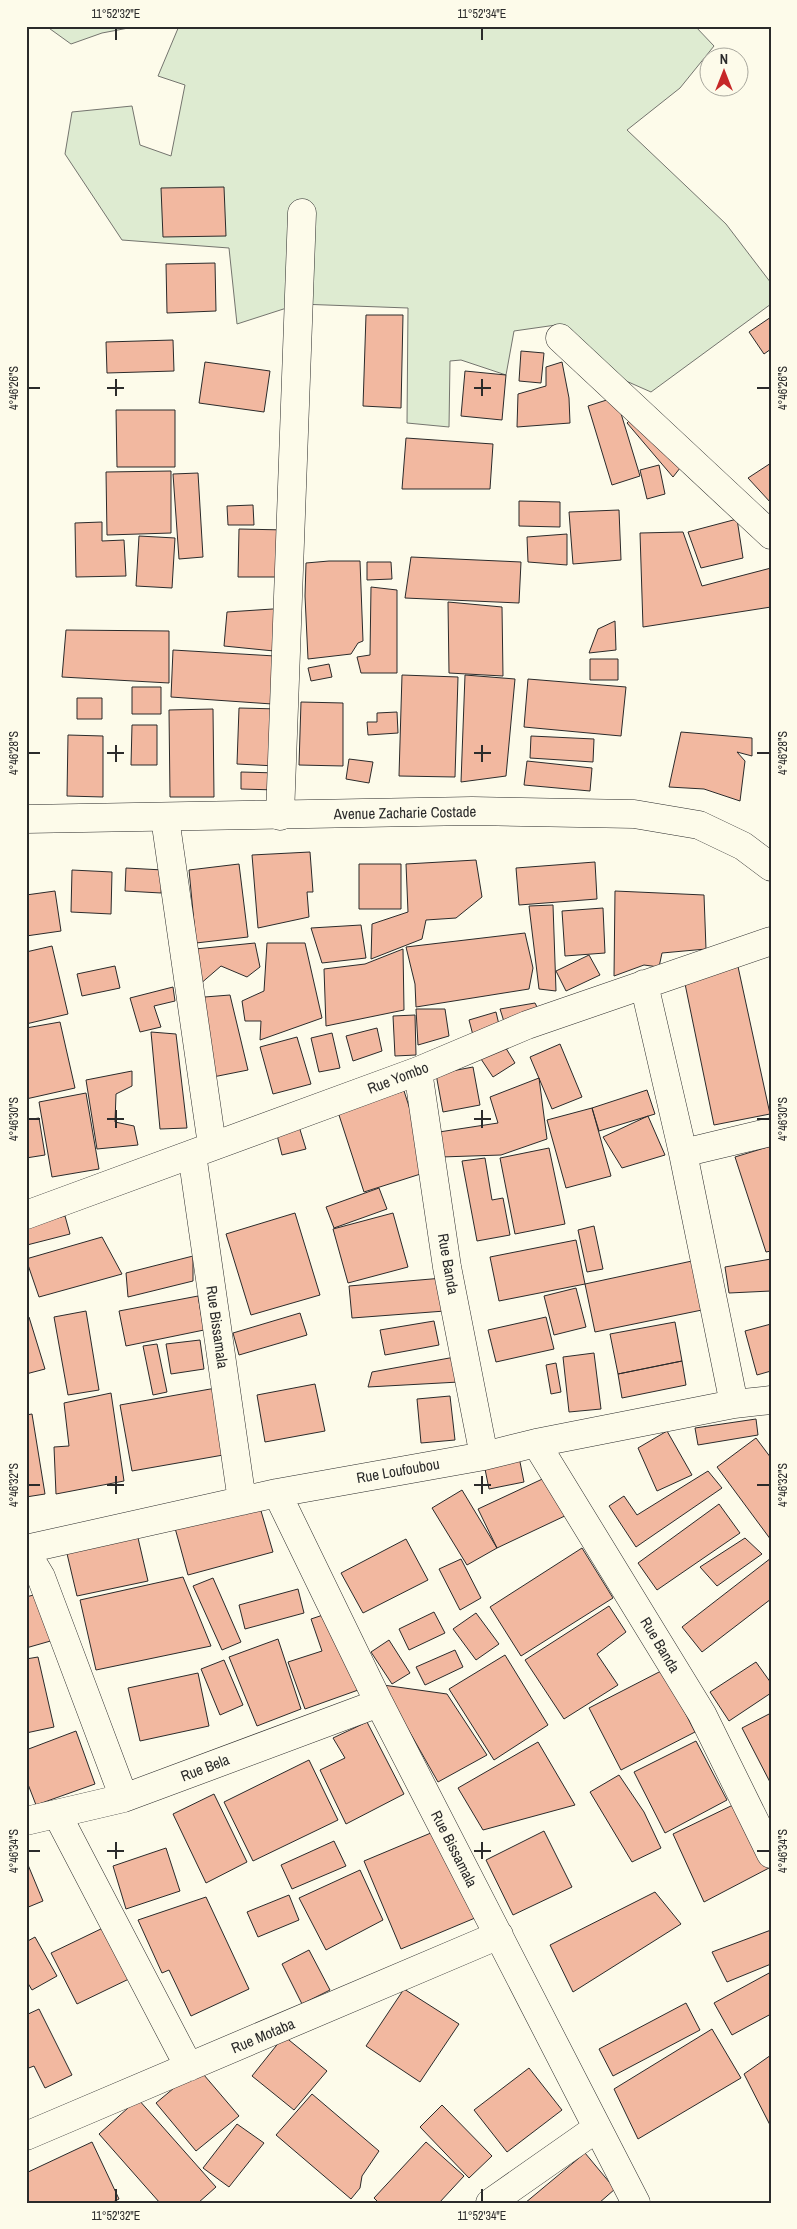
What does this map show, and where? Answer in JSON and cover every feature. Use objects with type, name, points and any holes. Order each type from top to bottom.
[{"type":"street","points":[[280,816],[302,213]]},
{"type":"street","points":[[560,338],[771,535]]},
{"type":"street","name":"Avenue Zacharie Costade","points":[[26,819],[280,816],[472,811],[634,814],[699,825],[743,846],[771,867]]},
{"type":"street","name":"Rue Bissamala","points":[[165,818],[242,1501]]},
{"type":"street","name":"Rue Yombo","points":[[26,1215],[418,1071],[527,1025],[771,941]]},
{"type":"street","points":[[644,984],[683,1153],[734,1404]]},
{"type":"street","name":"Rue Banda","points":[[418,1071],[447,1267],[484,1456]]},
{"type":"street","points":[[683,1153],[771,1132]]},
{"type":"street","name":"Rue Loufoubou","points":[[26,1548],[277,1493],[484,1456],[536,1443],[734,1404],[768,1406]]},
{"type":"street","name":"Rue Banda","points":[[536,1443],[702,1714],[771,1854]]},
{"type":"street","name":"Rue Bissamala","points":[[277,1493],[379,1703],[636,2203]]},
{"type":"street","points":[[26,1552],[41,1577],[124,1798]]},
{"type":"street","name":"Rue Bela","points":[[26,1821],[124,1798],[379,1703]]},
{"type":"street","points":[[57,1814],[188,2067]]},
{"type":"street","name":"Rue Motaba","points":[[26,2136],[499,1935]]},
{"type":"street","points":[[490,2203],[597,2128]]},
{"type":"green space","points":[[46,26],[139,26],[102,33],[71,44]]},
{"type":"green space","points":[[179,26],[695,26],[714,46],[712,48],[700,48],[700,63],[680,88],[627,130],[726,224],[771,283],[771,304],[651,392],[574,358],[556,325],[514,331],[506,375],[461,360],[450,361],[449,427],[407,423],[408,308],[299,304],[237,324],[229,248],[122,240],[65,154],[72,112],[132,106],[140,145],[171,156],[185,85],[158,76]]},
{"type":"building","points":[[224,187],[226,236],[163,237],[161,188]]},
{"type":"building","points":[[215,263],[216,311],[167,313],[166,264]]},
{"type":"building","points":[[366,315],[403,315],[401,408],[363,406]]},
{"type":"building","points":[[771,317],[771,349],[764,354],[749,332]]},
{"type":"building","points":[[173,340],[174,371],[107,373],[106,342]]},
{"type":"building","points":[[521,351],[544,353],[541,383],[519,381]]},
{"type":"building","points":[[205,362],[270,371],[264,412],[199,403]]},
{"type":"building","points":[[562,362],[569,398],[570,423],[517,427],[518,394],[546,386],[546,367]]},
{"type":"building","points":[[465,371],[506,375],[502,420],[461,416]]},
{"type":"building","points":[[616,397],[640,476],[612,485],[588,406]]},
{"type":"building","points":[[649,402],[695,449],[673,477],[627,423]]},
{"type":"building","points":[[116,410],[175,410],[175,467],[117,467]]},
{"type":"building","points":[[406,438],[493,444],[490,489],[402,489]]},
{"type":"building","points":[[771,463],[771,503],[748,478]]},
{"type":"building","points":[[659,465],[665,494],[647,499],[640,470]]},
{"type":"building","points":[[171,471],[171,533],[107,535],[106,472]]},
{"type":"building","points":[[198,473],[203,557],[179,559],[173,474]]},
{"type":"building","points":[[519,501],[560,502],[560,527],[519,526]]},
{"type":"building","points":[[253,505],[254,525],[228,525],[227,506]]},
{"type":"building","points":[[619,510],[621,560],[573,564],[569,512]]},
{"type":"building","points":[[737,519],[743,558],[701,568],[688,532]]},
{"type":"building","points":[[102,522],[102,541],[124,540],[126,576],[76,577],[75,523]]},
{"type":"building","points":[[239,529],[286,530],[286,577],[238,577]]},
{"type":"building","points":[[683,532],[702,586],[771,568],[771,607],[643,627],[640,533]]},
{"type":"building","points":[[567,534],[567,565],[528,562],[527,537]]},
{"type":"building","points":[[139,536],[175,538],[172,588],[136,586]]},
{"type":"building","points":[[411,557],[521,562],[519,603],[405,598]]},
{"type":"building","points":[[360,561],[363,641],[358,643],[351,654],[308,659],[305,596],[306,563]]},
{"type":"building","points":[[367,562],[391,562],[392,579],[367,580]]},
{"type":"building","points":[[371,587],[397,590],[397,673],[361,673],[357,657],[370,655]]},
{"type":"building","points":[[448,602],[502,607],[503,676],[449,673]]},
{"type":"building","points":[[288,608],[284,652],[224,646],[227,612]]},
{"type":"building","points":[[615,621],[616,650],[589,653],[598,629]]},
{"type":"building","points":[[66,630],[169,631],[169,683],[62,677]]},
{"type":"building","points":[[173,650],[275,656],[272,704],[171,697]]},
{"type":"building","points":[[590,659],[618,659],[618,680],[590,680]]},
{"type":"building","points":[[329,664],[332,677],[311,681],[308,668]]},
{"type":"building","points":[[402,675],[458,677],[455,777],[399,776]]},
{"type":"building","points":[[465,675],[515,679],[506,776],[461,782]]},
{"type":"building","points":[[528,679],[626,687],[621,736],[524,727]]},
{"type":"building","points":[[132,687],[161,687],[161,714],[132,714]]},
{"type":"building","points":[[77,698],[102,698],[102,719],[77,719]]},
{"type":"building","points":[[301,702],[343,703],[343,766],[299,765]]},
{"type":"building","points":[[239,708],[279,709],[276,766],[237,764]]},
{"type":"building","points":[[213,709],[214,797],[170,797],[169,710]]},
{"type":"building","points":[[397,712],[398,733],[368,735],[367,722],[377,722],[377,713]]},
{"type":"building","points":[[132,725],[157,725],[157,765],[131,765]]},
{"type":"building","points":[[681,732],[752,738],[752,756],[737,752],[745,761],[740,801],[704,789],[669,787]]},
{"type":"building","points":[[68,735],[103,736],[103,797],[67,796]]},
{"type":"building","points":[[531,736],[594,739],[593,762],[530,758]]},
{"type":"building","points":[[349,759],[373,762],[369,783],[346,779]]},
{"type":"building","points":[[527,761],[592,768],[590,791],[524,785]]},
{"type":"building","points":[[241,772],[277,773],[276,790],[241,789]]},
{"type":"building","points":[[310,852],[313,892],[307,892],[309,917],[258,928],[252,855]]},
{"type":"building","points":[[476,860],[482,897],[456,918],[426,920],[422,939],[371,959],[372,924],[408,912],[406,864]]},
{"type":"building","points":[[595,862],[597,899],[519,905],[516,868]]},
{"type":"building","points":[[239,864],[248,937],[196,943],[189,870]]},
{"type":"building","points":[[359,864],[401,864],[401,909],[359,909]]},
{"type":"building","points":[[126,868],[163,870],[161,893],[125,891]]},
{"type":"building","points":[[72,870],[112,872],[111,914],[71,912]]},
{"type":"building","points":[[55,891],[61,931],[26,936],[26,895]]},
{"type":"building","points":[[615,891],[704,895],[706,949],[662,953],[659,967],[644,965],[614,976]]},
{"type":"building","points":[[553,905],[556,991],[539,989],[529,906]]},
{"type":"building","points":[[603,908],[605,953],[565,956],[562,911]]},
{"type":"building","points":[[361,925],[366,958],[322,963],[311,928]]},
{"type":"building","points":[[525,933],[533,968],[529,989],[416,1007],[415,984],[406,947]]},
{"type":"building","points":[[255,943],[260,967],[247,977],[221,966],[199,985],[195,949]]},
{"type":"building","points":[[267,943],[305,943],[322,1018],[260,1040],[261,1021],[245,1021],[242,1001],[264,991]]},
{"type":"building","points":[[52,946],[68,1014],[26,1024],[26,952]]},
{"type":"building","points":[[403,949],[404,1010],[326,1026],[324,969],[365,964]]},
{"type":"building","points":[[589,955],[600,975],[566,991],[556,971]]},
{"type":"building","points":[[737,962],[770,1114],[714,1125],[684,979]]},
{"type":"building","points":[[115,966],[120,988],[82,996],[77,974]]},
{"type":"building","points":[[173,987],[175,1001],[154,1006],[161,1027],[140,1032],[130,998]]},
{"type":"building","points":[[230,995],[248,1070],[208,1078],[192,998]]},
{"type":"building","points":[[535,1003],[542,1017],[506,1028],[500,1009]]},
{"type":"building","points":[[416,1009],[445,1009],[449,1036],[418,1045]]},
{"type":"building","points":[[496,1012],[501,1033],[474,1039],[469,1020]]},
{"type":"building","points":[[415,1015],[416,1055],[395,1056],[393,1016]]},
{"type":"building","points":[[60,1022],[75,1088],[26,1099],[26,1028]]},
{"type":"building","points":[[377,1028],[382,1051],[353,1061],[346,1036]]},
{"type":"building","points":[[151,1032],[176,1034],[187,1128],[160,1129]]},
{"type":"building","points":[[332,1033],[340,1068],[319,1072],[311,1038]]},
{"type":"building","points":[[297,1037],[311,1084],[273,1094],[260,1047]]},
{"type":"building","points":[[560,1044],[582,1097],[552,1109],[530,1057]]},
{"type":"building","points":[[504,1045],[515,1063],[493,1077],[481,1059]]},
{"type":"building","points":[[473,1067],[480,1105],[443,1112],[436,1074]]},
{"type":"building","points":[[132,1071],[132,1086],[116,1094],[115,1122],[134,1126],[138,1145],[97,1149],[86,1080]]},
{"type":"building","points":[[539,1078],[547,1139],[501,1155],[441,1157],[439,1132],[498,1123],[490,1097]]},
{"type":"building","points":[[647,1090],[655,1114],[599,1131],[592,1108]]},
{"type":"building","points":[[404,1091],[430,1171],[364,1192],[338,1112]]},
{"type":"building","points":[[86,1093],[99,1169],[52,1177],[39,1102]]},
{"type":"building","points":[[592,1108],[611,1176],[566,1188],[547,1120]]},
{"type":"building","points":[[648,1116],[665,1155],[622,1168],[603,1137]]},
{"type":"building","points":[[39,1118],[45,1155],[26,1158],[26,1120]]},
{"type":"building","points":[[297,1120],[306,1149],[282,1155],[275,1127]]},
{"type":"building","points":[[771,1146],[771,1251],[766,1252],[735,1157]]},
{"type":"building","points":[[549,1148],[565,1224],[515,1234],[500,1158]]},
{"type":"building","points":[[485,1158],[492,1200],[503,1198],[510,1235],[477,1241],[462,1161]]},
{"type":"building","points":[[379,1188],[387,1209],[334,1228],[326,1207]]},
{"type":"building","points":[[295,1213],[320,1295],[251,1315],[226,1234]]},
{"type":"building","points":[[393,1213],[408,1267],[348,1283],[333,1229]]},
{"type":"building","points":[[65,1216],[70,1234],[27,1245],[26,1226]]},
{"type":"building","points":[[594,1226],[603,1269],[587,1272],[578,1230]]},
{"type":"building","points":[[102,1237],[122,1274],[39,1297],[26,1259]]},
{"type":"building","points":[[576,1240],[585,1284],[499,1301],[490,1257]]},
{"type":"building","points":[[193,1256],[193,1281],[128,1297],[126,1273]]},
{"type":"building","points":[[771,1259],[771,1291],[729,1293],[725,1267]]},
{"type":"building","points":[[692,1261],[702,1310],[595,1332],[585,1284]]},
{"type":"building","points":[[443,1278],[445,1311],[352,1318],[349,1286]]},
{"type":"building","points":[[576,1288],[586,1327],[554,1335],[544,1296]]},
{"type":"building","points":[[198,1296],[204,1330],[126,1346],[119,1311]]},
{"type":"building","points":[[86,1311],[99,1390],[68,1395],[54,1317]]},
{"type":"building","points":[[300,1313],[307,1335],[239,1355],[233,1333]]},
{"type":"building","points":[[29,1317],[45,1369],[26,1374],[26,1318]]},
{"type":"building","points":[[546,1317],[554,1349],[496,1362],[488,1330]]},
{"type":"building","points":[[434,1321],[439,1345],[385,1355],[380,1330]]},
{"type":"building","points":[[675,1322],[682,1361],[618,1374],[610,1334]]},
{"type":"building","points":[[771,1324],[771,1371],[757,1375],[745,1331]]},
{"type":"building","points":[[200,1340],[204,1369],[171,1374],[166,1344]]},
{"type":"building","points":[[157,1344],[167,1392],[153,1395],[143,1346]]},
{"type":"building","points":[[594,1353],[601,1409],[569,1412],[563,1357]]},
{"type":"building","points":[[455,1357],[459,1382],[368,1387],[372,1372]]},
{"type":"building","points":[[682,1361],[686,1385],[622,1398],[618,1374]]},
{"type":"building","points":[[556,1363],[561,1392],[551,1394],[546,1365]]},
{"type":"building","points":[[315,1384],[325,1431],[265,1442],[257,1395]]},
{"type":"building","points":[[216,1388],[229,1454],[132,1471],[120,1405]]},
{"type":"building","points":[[111,1393],[124,1481],[56,1494],[54,1447],[69,1446],[64,1403]]},
{"type":"building","points":[[450,1396],[455,1440],[421,1443],[417,1399]]},
{"type":"building","points":[[32,1414],[45,1494],[26,1497],[26,1415]]},
{"type":"building","points":[[756,1419],[758,1435],[698,1445],[695,1428]]},
{"type":"building","points":[[667,1431],[692,1475],[657,1491],[638,1448]]},
{"type":"building","points":[[756,1438],[771,1458],[771,1540],[717,1467]]},
{"type":"building","points":[[519,1457],[524,1482],[489,1489],[484,1464]]},
{"type":"building","points":[[708,1471],[722,1488],[636,1547],[609,1506],[624,1496],[637,1515]]},
{"type":"building","points":[[551,1475],[569,1514],[497,1548],[478,1509]]},
{"type":"building","points":[[462,1490],[497,1548],[467,1565],[432,1508]]},
{"type":"building","points":[[259,1504],[273,1552],[188,1575],[175,1528]]},
{"type":"building","points":[[719,1504],[740,1533],[657,1590],[638,1563]]},
{"type":"building","points":[[135,1525],[148,1581],[77,1596],[64,1541]]},
{"type":"building","points":[[745,1538],[762,1554],[717,1586],[700,1567]]},
{"type":"building","points":[[406,1539],[428,1580],[363,1613],[341,1573]]},
{"type":"building","points":[[582,1548],[613,1598],[521,1656],[490,1607]]},
{"type":"building","points":[[771,1558],[771,1599],[702,1652],[682,1627]]},
{"type":"building","points":[[461,1559],[481,1598],[460,1610],[439,1569]]},
{"type":"building","points":[[183,1577],[211,1646],[96,1670],[80,1600]]},
{"type":"building","points":[[213,1578],[241,1642],[222,1650],[193,1586]]},
{"type":"building","points":[[298,1589],[304,1613],[245,1629],[239,1605]]},
{"type":"building","points":[[41,1593],[54,1640],[26,1648],[26,1597]]},
{"type":"building","points":[[609,1606],[626,1632],[597,1654],[618,1685],[564,1719],[525,1660]]},
{"type":"building","points":[[332,1612],[361,1689],[305,1709],[288,1662],[322,1651],[311,1619]]},
{"type":"building","points":[[434,1612],[445,1633],[409,1650],[399,1629]]},
{"type":"building","points":[[476,1613],[499,1644],[476,1660],[453,1629]]},
{"type":"building","points":[[278,1639],[301,1709],[257,1726],[229,1657]]},
{"type":"building","points":[[389,1640],[410,1673],[392,1684],[371,1652]]},
{"type":"building","points":[[455,1650],[463,1667],[425,1685],[416,1667]]},
{"type":"building","points":[[505,1655],[548,1725],[494,1760],[449,1689]]},
{"type":"building","points":[[38,1657],[54,1727],[26,1733],[26,1659]]},
{"type":"building","points":[[224,1660],[243,1705],[220,1715],[201,1669]]},
{"type":"building","points":[[756,1662],[771,1683],[771,1693],[729,1721],[710,1692]]},
{"type":"building","points":[[663,1670],[695,1732],[621,1770],[589,1708]]},
{"type":"building","points":[[198,1673],[209,1726],[140,1741],[128,1688]]},
{"type":"building","points":[[383,1685],[447,1694],[487,1755],[438,1782]]},
{"type":"building","points":[[771,1713],[771,1784],[742,1728]]},
{"type":"building","points":[[367,1722],[404,1794],[346,1824],[320,1770],[345,1758],[333,1738]]},
{"type":"building","points":[[76,1731],[95,1784],[36,1805],[26,1779],[26,1750]]},
{"type":"building","points":[[696,1741],[727,1800],[665,1833],[634,1772]]},
{"type":"building","points":[[538,1742],[575,1805],[483,1830],[458,1788]]},
{"type":"building","points":[[309,1760],[338,1820],[253,1861],[224,1802]]},
{"type":"building","points":[[619,1775],[644,1812],[661,1848],[632,1862],[590,1792]]},
{"type":"building","points":[[214,1794],[247,1862],[206,1883],[173,1814]]},
{"type":"building","points":[[735,1804],[769,1868],[704,1902],[673,1834]]},
{"type":"building","points":[[438,1830],[475,1918],[401,1949],[364,1861]]},
{"type":"building","points":[[544,1831],[572,1887],[513,1915],[486,1860]]},
{"type":"building","points":[[334,1841],[346,1866],[292,1889],[281,1865]]},
{"type":"building","points":[[166,1848],[180,1891],[126,1909],[113,1866]]},
{"type":"building","points":[[26,1860],[43,1901],[26,1908]]},
{"type":"building","points":[[360,1870],[383,1920],[326,1950],[299,1898]]},
{"type":"building","points":[[655,1892],[681,1924],[573,1992],[550,1945]]},
{"type":"building","points":[[289,1895],[299,1920],[258,1937],[247,1912]]},
{"type":"building","points":[[206,1897],[249,1989],[191,2016],[169,1970],[162,1973],[138,1920]]},
{"type":"building","points":[[107,1926],[133,1977],[77,2004],[51,1953]]},
{"type":"building","points":[[771,1930],[771,1964],[727,1982],[712,1952]]},
{"type":"building","points":[[35,1937],[57,1976],[32,1990],[26,1980],[26,1942]]},
{"type":"building","points":[[309,1950],[330,1990],[302,2004],[282,1964]]},
{"type":"building","points":[[771,1972],[771,2014],[732,2035],[714,2003]]},
{"type":"building","points":[[404,1989],[459,2024],[420,2082],[366,2046]]},
{"type":"building","points":[[686,2003],[700,2030],[613,2076],[599,2049]]},
{"type":"building","points":[[39,2009],[72,2075],[45,2088],[34,2066],[26,2069],[26,2015]]},
{"type":"building","points":[[712,2029],[741,2078],[638,2139],[614,2089]]},
{"type":"building","points":[[284,2036],[327,2071],[294,2110],[252,2076]]},
{"type":"building","points":[[771,2055],[771,2127],[744,2074]]},
{"type":"building","points":[[198,2068],[239,2116],[196,2151],[156,2103]]},
{"type":"building","points":[[529,2068],[562,2110],[507,2152],[474,2110]]},
{"type":"building","points":[[312,2094],[379,2151],[362,2176],[360,2188],[351,2199],[276,2135]]},
{"type":"building","points":[[138,2099],[216,2187],[198,2203],[160,2203],[99,2134]]},
{"type":"building","points":[[442,2105],[492,2156],[469,2178],[420,2127]]},
{"type":"building","points":[[237,2124],[264,2143],[229,2187],[203,2168]]},
{"type":"building","points":[[92,2142],[119,2199],[111,2203],[27,2203],[26,2173]]},
{"type":"building","points":[[426,2142],[464,2176],[439,2203],[379,2203],[374,2198]]},
{"type":"building","points":[[585,2153],[615,2189],[599,2203],[525,2203]]}]
